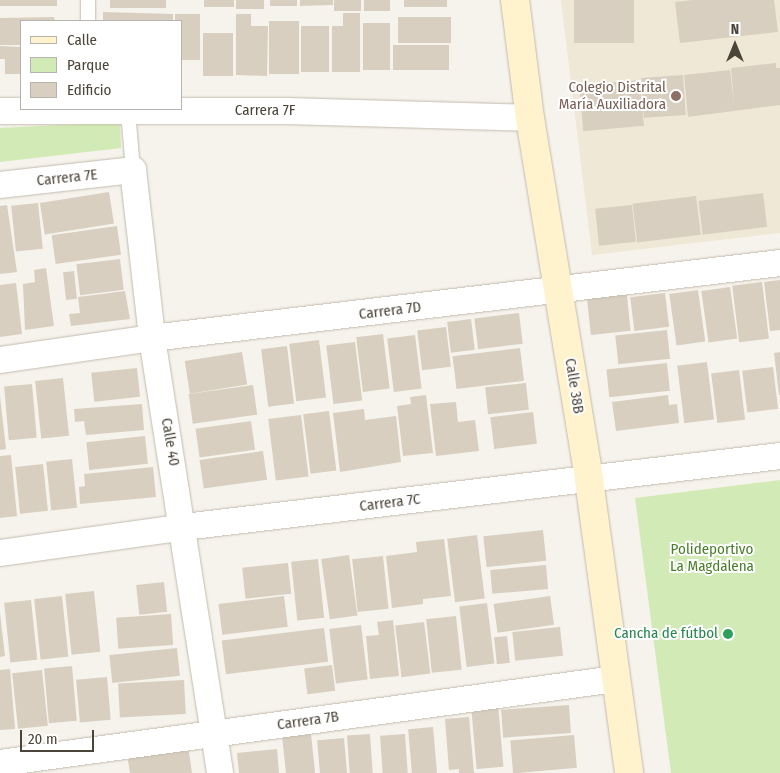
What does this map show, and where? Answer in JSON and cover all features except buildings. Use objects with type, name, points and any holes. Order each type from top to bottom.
[{"type":"street","name":"Calle 38B","points":[[515,0],[530,118],[589,480],[629,773]]},
{"type":"street","name":"Carrera 7F","points":[[0,112],[89,110],[530,118]]},
{"type":"street","name":"Carrera 7E","points":[[0,185],[133,170]]},
{"type":"street","name":"Calle 40","points":[[133,170],[152,338],[184,527],[220,773]]},
{"type":"street","name":"Carrera 7D","points":[[0,360],[152,338],[559,292],[780,263]]},
{"type":"street","name":"Carrera 7C","points":[[0,553],[184,527],[780,456]]},
{"type":"street","name":"Carrera 7B","points":[[0,763],[616,679]]},
{"type":"lane","points":[[88,0],[88,20]]},
{"type":"lane","name":"Calle 40","points":[[128,111],[133,170]]},
{"type":"shaded area","name":"Colegio Distrital María Auxiliadora","points":[[561,0],[780,0],[780,233],[592,255]]},
{"type":"green space","points":[[120,122],[121,148],[0,162],[0,128]]},
{"type":"green space","name":"Polideportivo La Magdalena","points":[[780,480],[780,773],[671,773],[635,498]]},
{"type":"place","name":"Colegio Distrital María Auxiliadora","points":[[676,96]]},
{"type":"place","name":"Cancha de fútbol","points":[[728,634]]}]
